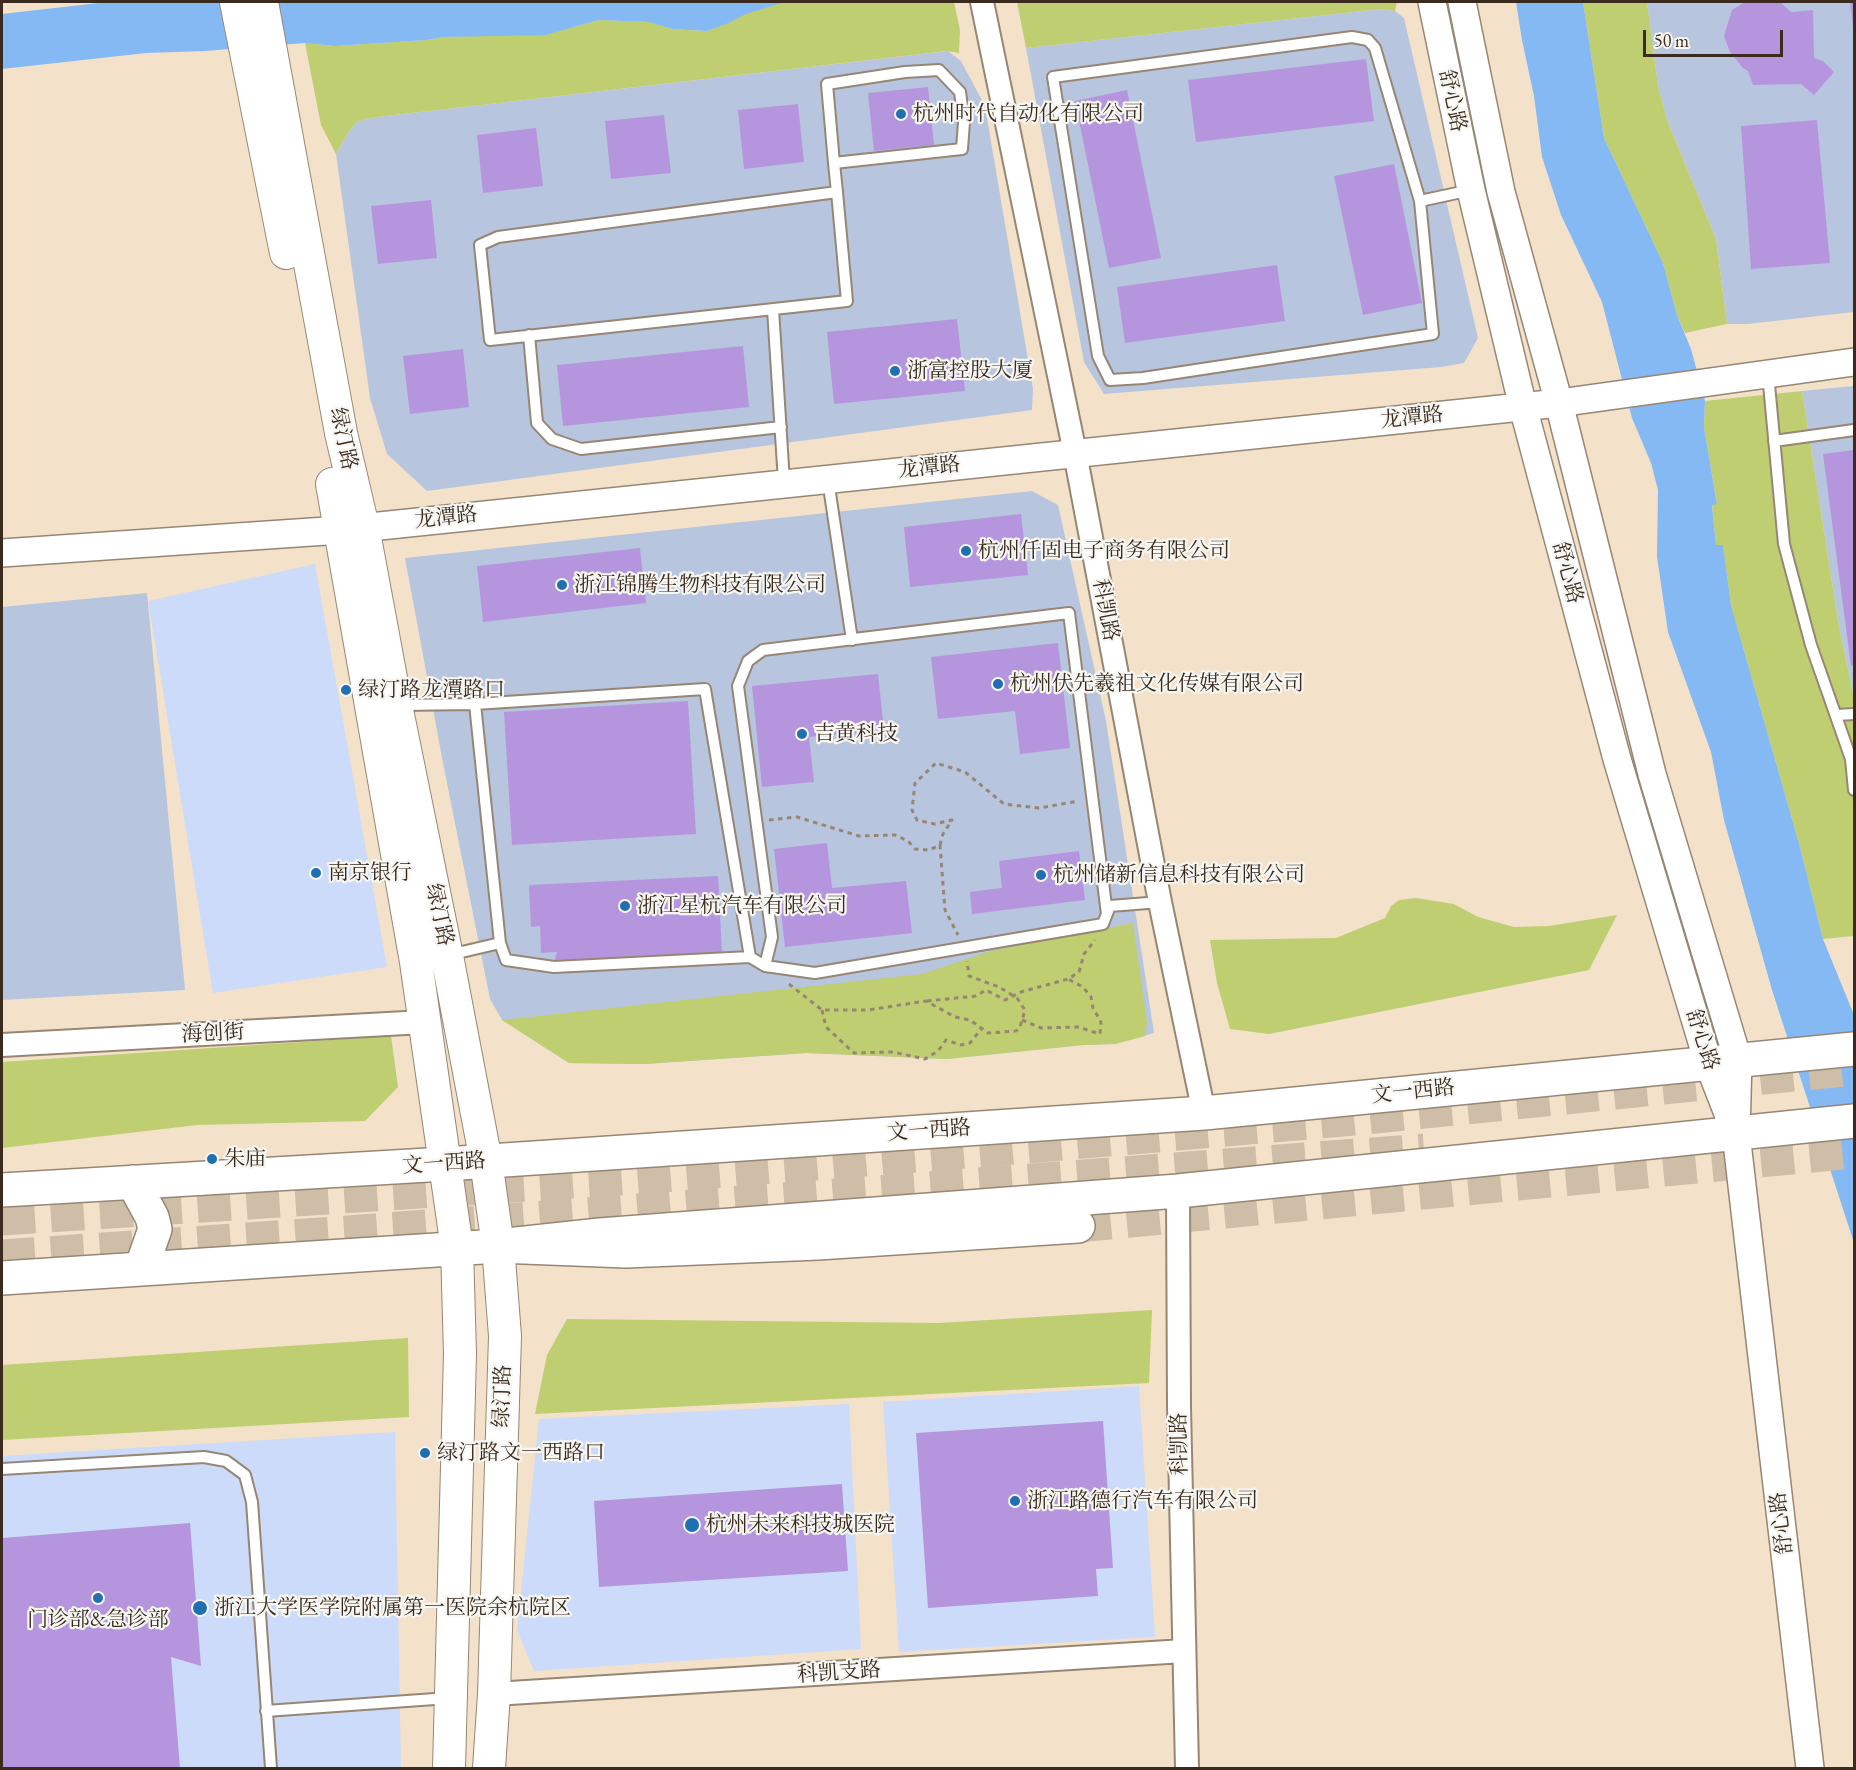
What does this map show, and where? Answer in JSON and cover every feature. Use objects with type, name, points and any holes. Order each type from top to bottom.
[{"type":"main road","name":"绿汀路","points":[[236,2],[259,54],[341,433],[352,528],[457,1248],[460,1354],[449,1698],[449,1768]]},
{"type":"main road","name":"绿汀路","points":[[259,54],[262,2]]},
{"type":"main road","name":"绿汀路","points":[[352,528],[396,705],[486,1161],[498,1246],[505,1336],[494,1694],[489,1768]]},
{"type":"main road","name":"文一西路","points":[[2,1190],[445,1164],[1204,1113],[1854,1049]]},
{"type":"main road","points":[[2,1278],[498,1246],[600,1235],[1178,1191],[1854,1121]]},
{"type":"main road","points":[[133,1182],[152,1217],[155,1229],[141,1269]]},
{"type":"main road","points":[[498,1246],[626,1251],[818,1243],[1078,1226]]},
{"type":"street","name":"科凯路","points":[[982,2],[1075,453],[1160,902],[1204,1113]]},
{"type":"street","name":"舒心路","points":[[1432,2],[1471,190],[1523,407],[1617,759],[1723,1061]]},
{"type":"street","name":"舒心路","points":[[1461,2],[1501,192],[1558,403],[1723,1061],[1737,1134],[1810,1768]]},
{"type":"street","name":"龙潭路","points":[[2,553],[352,528],[784,484],[1523,407],[1854,362]]},
{"type":"street","name":"海创街","points":[[2,1045],[424,1022]]},
{"type":"street","name":"科凯路","points":[[1178,1191],[1179,1406],[1186,1768]]},
{"type":"street","name":"科凯支路","points":[[494,1694],[1184,1651]]},
{"type":"lane","points":[[1352,37],[1368,40],[1375,48],[1420,201],[1433,333],[1154,376],[1110,380],[1098,356],[1053,77],[1352,37]]},
{"type":"lane","points":[[834,163],[962,149],[964,122],[960,92],[939,70],[905,72],[827,84],[834,163],[837,192],[848,301],[490,340],[480,245],[498,237],[837,192]]},
{"type":"lane","points":[[1420,201],[1471,190]]},
{"type":"lane","points":[[773,309],[784,484]]},
{"type":"lane","points":[[529,335],[537,423],[552,439],[581,449],[781,427]]},
{"type":"lane","points":[[1767,374],[1784,544],[1811,645],[1851,759],[1854,790]]},
{"type":"lane","points":[[1774,441],[1854,430]]},
{"type":"lane","points":[[828,479],[852,640]]},
{"type":"lane","points":[[758,962],[772,937],[738,686],[748,661],[763,650],[1069,613],[1105,919]]},
{"type":"lane","points":[[396,705],[475,704],[705,689],[758,962]]},
{"type":"lane","points":[[475,704],[500,943],[506,960],[554,967],[758,962],[814,973],[964,947],[1105,919]]},
{"type":"lane","points":[[1837,715],[1854,714]]},
{"type":"lane","points":[[1105,919],[1110,906],[1160,902]]},
{"type":"lane","points":[[447,956],[500,943]]},
{"type":"lane","points":[[2,1469],[204,1457],[226,1461],[245,1475],[252,1502],[271,1768]]},
{"type":"lane","points":[[266,1711],[449,1698]]},
{"type":"path","points":[[926,1001],[955,1017],[970,1020],[988,1033],[1016,1031],[1020,1027],[1025,1010],[1014,996],[999,987],[969,976],[964,947],[945,910],[940,845],[943,834],[952,820],[934,824],[917,820],[912,810],[915,783],[936,763],[965,772],[1004,804],[1039,808],[1092,799]]},
{"type":"path","points":[[756,822],[797,817],[859,836],[895,835],[908,841],[915,849],[929,850],[940,845]]},
{"type":"path","points":[[758,962],[822,1010],[868,1011],[926,1001],[976,996],[986,990],[1005,1000],[1068,979],[1079,972],[1084,954],[1093,944],[1105,919]]},
{"type":"path","points":[[1022,1020],[1041,1029],[1078,1027],[1100,1034],[1101,1022],[1093,1008],[1091,998],[1083,987],[1068,979]]},
{"type":"path","points":[[822,1010],[826,1027],[854,1053],[893,1052],[925,1059],[938,1051],[946,1040],[961,1045],[970,1043],[982,1028]]},
{"type":"shaded area","points":[[1647,2],[1854,2],[1854,312],[1748,324],[1727,324],[1716,239],[1667,120],[1658,86]]},
{"type":"shaded area","points":[[1381,9],[1395,11],[1404,18],[1478,338],[1464,363],[1441,367],[1104,394],[1084,362],[1026,48]]},
{"type":"shaded area","points":[[948,51],[961,61],[985,106],[1033,389],[1032,410],[427,491],[387,454],[370,398],[336,154],[349,131],[358,121]]},
{"type":"shaded area","points":[[1854,386],[1854,698],[1839,627],[1802,391]]},
{"type":"shaded area","points":[[1032,491],[1058,505],[1106,721],[1154,1033],[1115,1044],[1083,1045],[947,1059],[806,1053],[644,1064],[569,1063],[502,1020],[490,999],[405,558]]},
{"type":"shaded area","points":[[315,564],[387,967],[213,993],[148,601]]},
{"type":"shaded area","points":[[147,593],[185,990],[2,1000],[2,607]]},
{"type":"shaded area","points":[[1139,1386],[1155,1637],[899,1652],[883,1402]]},
{"type":"shaded area","name":"杭州未来科技城医院","points":[[849,1404],[861,1649],[534,1671],[517,1630],[539,1419]]},
{"type":"shaded area","name":"浙江大学医学院附属第一医院余杭院区","points":[[395,1432],[401,1768],[2,1768],[2,1456]]},
{"type":"green space","points":[[785,2],[954,2],[960,30],[959,53],[947,51],[377,117],[358,121],[349,131],[336,154],[321,125],[305,43],[335,46],[514,34],[574,27],[599,20],[650,22],[672,29],[707,31],[747,13]]},
{"type":"green space","points":[[1017,2],[1397,2],[1395,11],[1381,9],[1026,48]]},
{"type":"green space","points":[[1583,2],[1647,2],[1658,86],[1667,120],[1716,239],[1727,324],[1685,333],[1677,315],[1663,263],[1604,138]]},
{"type":"green space","points":[[1802,391],[1839,627],[1854,698],[1854,936],[1823,939],[1800,847],[1731,605],[1723,546],[1716,545],[1712,504],[1717,503],[1704,427],[1705,401]]},
{"type":"green space","points":[[1416,898],[1454,904],[1478,917],[1514,927],[1549,926],[1617,915],[1589,970],[1269,1034],[1230,1029],[1217,983],[1210,940],[1336,938],[1385,918],[1391,906],[1399,900]]},
{"type":"green space","points":[[1133,923],[1147,1022],[1145,1036],[1115,1044],[1083,1045],[947,1059],[806,1053],[644,1064],[569,1063],[502,1020],[922,974],[991,951]]},
{"type":"green space","points":[[391,1036],[398,1087],[365,1121],[197,1125],[2,1148],[2,1062]]},
{"type":"green space","points":[[1152,1310],[1149,1383],[535,1414],[547,1355],[567,1319],[939,1323]]},
{"type":"green space","points":[[408,1338],[409,1417],[2,1440],[2,1365]]},
{"type":"water","points":[[107,2],[785,2],[746,14],[707,31],[672,29],[649,22],[599,20],[545,35],[444,37],[335,46],[305,43],[146,53],[2,69],[2,14]]},
{"type":"water","points":[[1516,2],[1583,2],[1604,138],[1663,263],[1677,315],[1691,349],[1705,401],[1704,427],[1717,504],[1712,505],[1716,545],[1723,545],[1731,605],[1800,847],[1823,939],[1854,1015],[1854,1243],[1772,990],[1724,820],[1711,752],[1668,632],[1657,557],[1658,490],[1651,463],[1632,418],[1602,302],[1561,215],[1542,157],[1534,96]]},
{"type":"building","points":[[1745,2],[1780,2],[1791,12],[1813,10],[1814,58],[1823,61],[1834,72],[1814,95],[1801,84],[1753,85],[1748,71],[1730,52],[1724,36],[1732,10]]},
{"type":"building","points":[[1850,2],[1854,2],[1854,27],[1853,27]]},
{"type":"building","points":[[1366,59],[1374,121],[1196,142],[1188,80]]},
{"type":"building","points":[[928,87],[934,145],[874,151],[868,93]]},
{"type":"building","points":[[1127,90],[1161,258],[1109,268],[1075,101]]},
{"type":"building","points":[[798,104],[804,162],[744,169],[738,110]]},
{"type":"building","points":[[664,115],[671,173],[611,179],[605,121]]},
{"type":"building","points":[[1817,120],[1830,263],[1751,269],[1741,126]]},
{"type":"building","points":[[536,128],[543,186],[483,193],[477,135]]},
{"type":"building","points":[[1394,164],[1422,303],[1363,315],[1334,176]]},
{"type":"building","points":[[431,200],[437,258],[378,264],[371,206]]},
{"type":"building","points":[[1277,265],[1285,321],[1125,343],[1117,287]]},
{"type":"building","points":[[957,319],[965,391],[834,404],[827,332]]},
{"type":"building","points":[[743,346],[749,407],[563,426],[557,365]]},
{"type":"building","points":[[463,349],[469,407],[410,414],[403,356]]},
{"type":"building","points":[[1854,450],[1854,665],[1851,666],[1823,454]]},
{"type":"building","name":"杭州仟固电子商务有限公司","points":[[1021,514],[1028,575],[910,587],[904,527]]},
{"type":"building","name":"浙江锦腾生物科技有限公司","points":[[640,548],[646,603],[483,622],[477,566]]},
{"type":"building","name":"杭州伏先羲祖文化传媒有限公司","points":[[1058,643],[1070,748],[1020,754],[1015,711],[938,719],[931,657]]},
{"type":"building","name":"吉黄科技","points":[[878,674],[884,730],[809,737],[814,782],[762,787],[752,686]]},
{"type":"building","points":[[688,701],[696,834],[512,845],[504,712]]},
{"type":"building","points":[[827,843],[832,888],[906,881],[912,933],[785,947],[774,849]]},
{"type":"building","name":"杭州储新信息科技有限公司","points":[[1079,851],[1085,900],[972,914],[970,892],[1002,888],[999,861]]},
{"type":"building","name":"浙江星杭汽车有限公司","points":[[718,876],[722,953],[554,962],[557,952],[541,953],[540,926],[531,927],[529,885]]},
{"type":"building","name":"浙江路德行汽车有限公司","points":[[1103,1421],[1113,1568],[1096,1569],[1098,1596],[928,1608],[916,1433]]},
{"type":"building","name":"杭州未来科技城医院","points":[[842,1484],[848,1571],[599,1587],[594,1501]]},
{"type":"building","name":"门诊部&急诊部","points":[[190,1523],[201,1666],[171,1657],[180,1768],[2,1768],[2,1538]]},
{"type":"tunnel","points":[[2,1219],[637,1178],[1002,1149],[1356,1119],[1854,1069]]},
{"type":"tunnel","points":[[2,1256],[1424,1150]]},
{"type":"tunnel","points":[[1078,1226],[1854,1152]]},
{"type":"place","name":"杭州时代自动化有限公司","points":[[901,114]]},
{"type":"place","name":"浙富控股大厦","points":[[895,371]]},
{"type":"place","name":"杭州仟固电子商务有限公司","points":[[966,551]]},
{"type":"place","name":"浙江锦腾生物科技有限公司","points":[[562,585]]},
{"type":"place","name":"杭州伏先羲祖文化传媒有限公司","points":[[998,684]]},
{"type":"place","name":"绿汀路龙潭路口","points":[[346,690]]},
{"type":"place","name":"吉黄科技","points":[[802,734]]},
{"type":"place","name":"南京银行","points":[[316,873]]},
{"type":"place","name":"杭州储新信息科技有限公司","points":[[1041,875]]},
{"type":"place","name":"浙江星杭汽车有限公司","points":[[625,906]]},
{"type":"place","name":"朱庙","points":[[212,1159]]},
{"type":"place","name":"绿汀路文一西路口","points":[[425,1453]]},
{"type":"place","name":"浙江路德行汽车有限公司","points":[[1015,1501]]},
{"type":"place","name":"杭州未来科技城医院","points":[[692,1525]]},
{"type":"place","name":"门诊部&急诊部","points":[[98,1598]]},
{"type":"place","name":"浙江大学医学院附属第一医院余杭院区","points":[[200,1608]]}]
